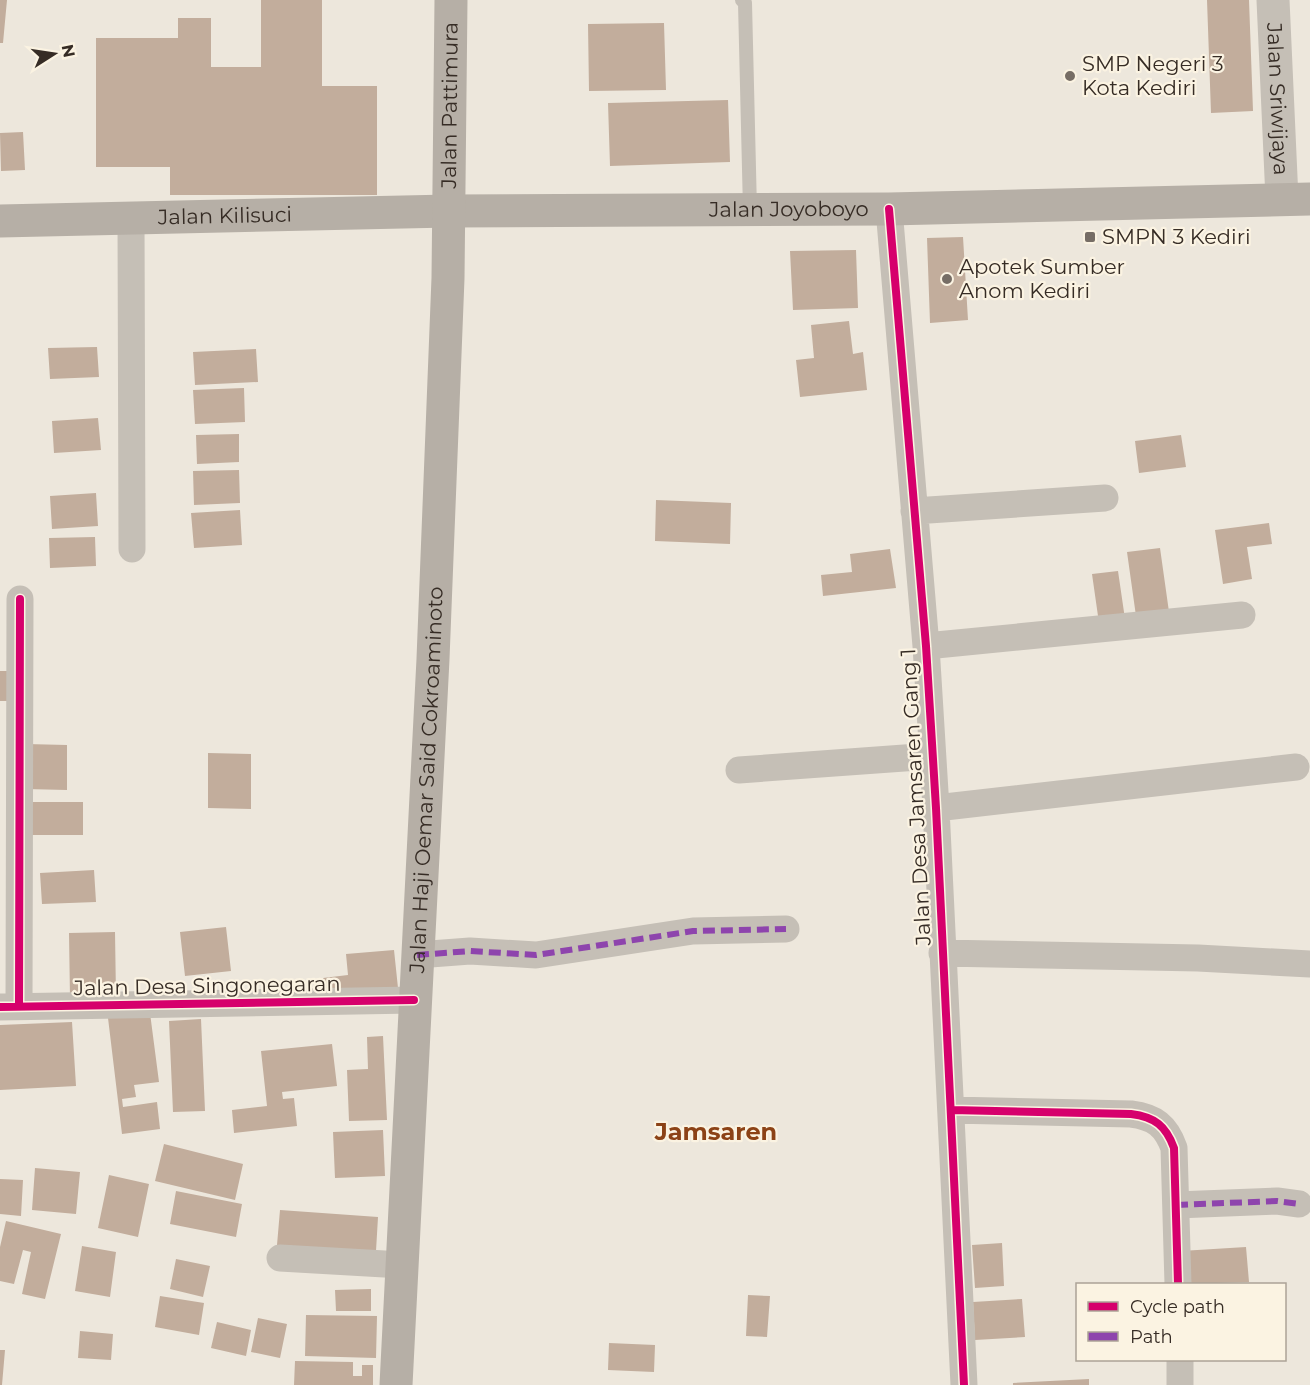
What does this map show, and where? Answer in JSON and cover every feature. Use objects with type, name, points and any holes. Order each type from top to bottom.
[{"type":"main road","name":"Jalan Pattimura","points":[[449,211],[452,0]]},
{"type":"main road","name":"Jalan Joyoboyo","points":[[449,211],[750,211],[1296,199]]},
{"type":"main road","name":"Jalan Kilisuci","points":[[0,221],[449,211]]},
{"type":"main road","name":"Jalan Haji Oemar Said Cokroaminoto","points":[[396,1385],[434,635],[449,211]]},
{"type":"street","name":"Jalan Sriwijaya","points":[[1273,0],[1296,199]]},
{"type":"street","name":"Jalan Desa Jamsaren Gang 1","points":[[889,209],[926,646],[964,1385]]},
{"type":"street","points":[[131,219],[132,549]]},
{"type":"street","points":[[914,512],[1106,498]]},
{"type":"street","points":[[9,1007],[20,599]]},
{"type":"street","points":[[926,646],[1242,615]]},
{"type":"street","points":[[739,770],[932,756]]},
{"type":"street","points":[[936,808],[1296,767]]},
{"type":"street","points":[[417,955],[470,951],[536,954],[693,931],[786,929]]},
{"type":"street","points":[[942,953],[1198,958],[1310,964]]},
{"type":"street","name":"Jalan Desa Singonegaran","points":[[9,1007],[414,1000]]},
{"type":"street","points":[[951,1110],[1149,1116],[1168,1132],[1174,1149],[1178,1283]]},
{"type":"street","points":[[1176,1205],[1276,1201],[1299,1204]]},
{"type":"street","points":[[280,1258],[402,1265]]},
{"type":"street","points":[[1180,1361],[1180,1385]]},
{"type":"lane","points":[[742,0],[745,3],[750,211]]},
{"type":"building","points":[[0,0],[7,0],[3,43],[0,43]]},
{"type":"building","points":[[261,0],[322,0],[322,86],[377,86],[377,195],[170,195],[170,167],[96,167],[96,38],[178,38],[178,18],[211,18],[211,67],[261,67]]},
{"type":"building","points":[[1207,0],[1249,0],[1253,111],[1211,113]]},
{"type":"building","points":[[664,23],[666,90],[589,91],[588,24]]},
{"type":"building","points":[[728,100],[730,162],[610,166],[608,103]]},
{"type":"building","points":[[23,132],[25,170],[1,171],[0,133]]},
{"type":"building","name":"Apotek Sumber Anom Kediri","points":[[963,237],[968,320],[930,323],[927,238]]},
{"type":"building","points":[[856,250],[858,308],[793,310],[790,251]]},
{"type":"building","points":[[849,321],[853,354],[863,352],[867,390],[800,397],[796,360],[814,358],[811,325]]},
{"type":"building","points":[[97,347],[99,377],[50,379],[48,348]]},
{"type":"building","points":[[256,349],[258,382],[195,385],[193,352]]},
{"type":"building","points":[[244,388],[245,422],[195,424],[193,390]]},
{"type":"building","points":[[98,418],[101,450],[54,453],[52,421]]},
{"type":"building","points":[[239,434],[239,462],[197,464],[196,435]]},
{"type":"building","points":[[1181,435],[1186,467],[1139,473],[1135,441]]},
{"type":"building","points":[[239,470],[240,503],[194,505],[193,471]]},
{"type":"building","points":[[96,493],[98,526],[52,529],[50,496]]},
{"type":"building","points":[[656,500],[731,503],[730,544],[655,541]]},
{"type":"building","points":[[240,510],[242,545],[194,548],[191,513]]},
{"type":"building","points":[[1269,523],[1272,544],[1247,547],[1252,579],[1223,584],[1215,530]]},
{"type":"building","points":[[95,537],[96,566],[50,568],[49,538]]},
{"type":"building","points":[[1160,548],[1169,612],[1136,616],[1127,552]]},
{"type":"building","points":[[890,549],[896,588],[823,596],[821,575],[852,572],[850,554]]},
{"type":"building","points":[[1118,571],[1125,619],[1099,623],[1092,574]]},
{"type":"building","points":[[0,671],[11,671],[11,701],[0,701]]},
{"type":"building","points":[[26,744],[67,745],[67,790],[25,789]]},
{"type":"building","points":[[208,753],[251,754],[251,809],[208,808]]},
{"type":"building","points":[[25,802],[83,802],[83,835],[26,835]]},
{"type":"building","points":[[94,870],[96,902],[42,904],[40,873]]},
{"type":"building","points":[[226,927],[231,971],[185,976],[180,932]]},
{"type":"building","points":[[115,932],[116,997],[70,998],[69,933]]},
{"type":"building","points":[[394,950],[398,988],[325,996],[323,978],[348,975],[346,954]]},
{"type":"building","points":[[150,1013],[159,1082],[134,1085],[136,1097],[122,1099],[123,1107],[157,1102],[160,1129],[122,1134],[108,1018]]},
{"type":"building","points":[[201,1019],[205,1111],[173,1112],[169,1021]]},
{"type":"building","points":[[72,1022],[76,1086],[0,1090],[0,1025]]},
{"type":"building","points":[[383,1036],[387,1120],[349,1121],[347,1070],[368,1069],[367,1037]]},
{"type":"building","points":[[332,1044],[337,1086],[282,1092],[283,1099],[294,1098],[297,1126],[234,1133],[232,1110],[267,1106],[261,1051]]},
{"type":"building","points":[[383,1130],[385,1176],[335,1178],[333,1132]]},
{"type":"building","points":[[164,1144],[243,1164],[235,1200],[155,1181]]},
{"type":"building","points":[[35,1168],[80,1172],[76,1214],[32,1210]]},
{"type":"building","points":[[109,1175],[149,1184],[138,1237],[98,1228]]},
{"type":"building","points":[[0,1179],[23,1180],[21,1216],[0,1214]]},
{"type":"building","points":[[176,1191],[242,1204],[236,1237],[170,1224]]},
{"type":"building","points":[[280,1210],[378,1217],[376,1251],[277,1245]]},
{"type":"building","points":[[6,1221],[61,1234],[45,1299],[22,1294],[31,1252],[23,1250],[14,1284],[0,1281],[0,1247]]},
{"type":"building","points":[[1002,1243],[1004,1286],[975,1288],[972,1245]]},
{"type":"building","points":[[82,1246],[116,1252],[110,1297],[75,1291]]},
{"type":"building","points":[[1246,1247],[1249,1282],[1183,1283],[1181,1251]]},
{"type":"building","points":[[176,1259],[210,1266],[203,1297],[170,1289]]},
{"type":"building","points":[[371,1289],[371,1311],[336,1311],[335,1290]]},
{"type":"building","points":[[748,1295],[770,1296],[767,1337],[746,1336]]},
{"type":"building","points":[[160,1296],[204,1303],[199,1335],[155,1327]]},
{"type":"building","points":[[1022,1299],[1025,1337],[975,1340],[973,1302]]},
{"type":"building","points":[[306,1315],[377,1316],[376,1358],[305,1356]]},
{"type":"building","points":[[258,1318],[287,1324],[280,1358],[251,1352]]},
{"type":"building","points":[[217,1322],[251,1330],[246,1356],[211,1348]]},
{"type":"building","points":[[80,1331],[113,1334],[111,1360],[78,1358]]},
{"type":"building","points":[[609,1343],[655,1345],[654,1372],[608,1370]]},
{"type":"building","points":[[0,1350],[5,1350],[2,1385],[0,1385]]},
{"type":"building","points":[[295,1361],[353,1362],[353,1376],[362,1376],[362,1365],[373,1365],[373,1385],[294,1385]]},
{"type":"building","points":[[1089,1379],[1089,1385],[1013,1385],[1013,1383]]},
{"type":"marked path","points":[[417,955],[470,951],[536,955],[693,931],[786,929]]},
{"type":"marked path","points":[[1176,1205],[1277,1201],[1299,1204]]},
{"type":"cycle path","points":[[889,209],[926,646],[964,1385]]},
{"type":"cycle path","points":[[19,1006],[20,599]]},
{"type":"cycle path","points":[[0,1007],[414,1000]]},
{"type":"cycle path","points":[[951,1110],[1131,1114],[1153,1120],[1163,1128],[1174,1148],[1178,1283]]},
{"type":"place","name":"SMP Negeri 3 Kota Kediri","points":[[1070,76]]},
{"type":"place","name":"SMPN 3 Kediri","points":[[1090,237]]},
{"type":"place","name":"Apotek Sumber Anom Kediri","points":[[947,279]]},
{"type":"district","name":"Jamsaren","points":[[716,1132]]}]
